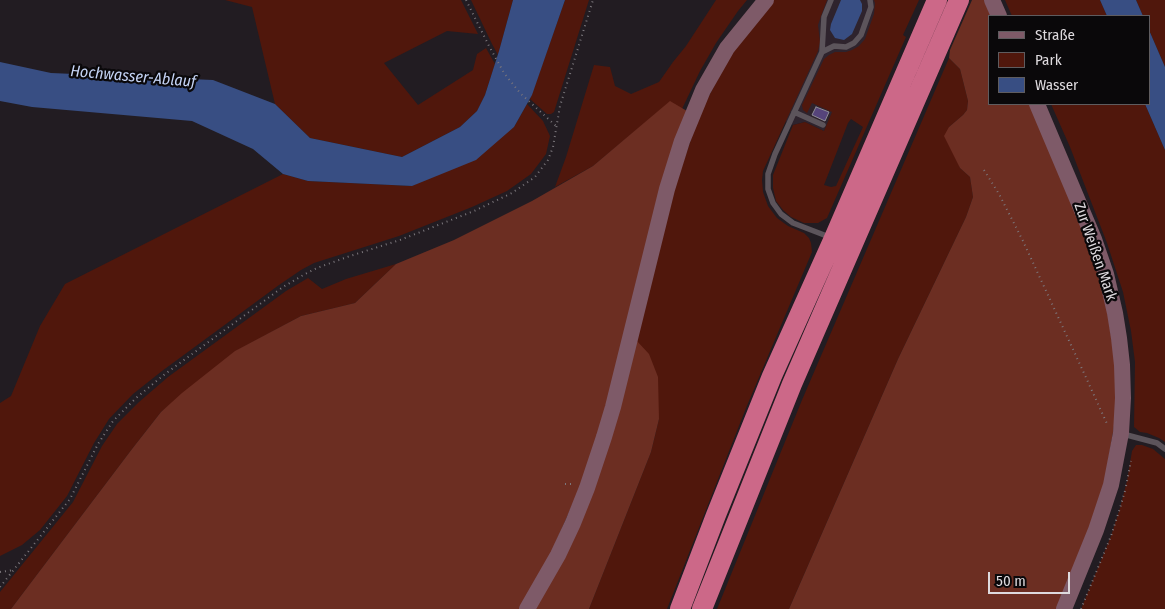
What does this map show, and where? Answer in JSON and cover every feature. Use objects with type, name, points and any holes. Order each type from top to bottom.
[{"type":"highway","points":[[680,609],[772,376],[937,0]]},
{"type":"highway","points":[[702,609],[792,384],[959,0]]},
{"type":"main road","points":[[527,609],[558,555],[573,523],[604,438],[667,189],[682,141],[703,90],[727,48],[766,0]]},
{"type":"main road","points":[[992,0],[999,15]]},
{"type":"main road","name":"Zur Weißen Mark","points":[[1037,105],[1094,239],[1115,312],[1122,365],[1121,433],[1111,485],[1096,530],[1064,609]]},
{"type":"lane","points":[[831,0],[824,17],[822,52],[775,154],[768,174],[768,189],[772,202],[781,214],[793,222],[834,238]]},
{"type":"lane","points":[[822,52],[834,46],[846,46],[854,43],[861,35],[871,7],[870,0]]},
{"type":"lane","points":[[794,112],[823,125]]},
{"type":"lane","points":[[1121,433],[1157,443],[1165,449]]},
{"type":"path","points":[[466,0],[504,73],[520,93],[556,126]]},
{"type":"path","points":[[0,587],[70,499],[98,444],[113,421],[136,398],[158,380],[283,287],[305,274],[350,256],[433,228],[474,211],[512,193],[535,177],[548,160],[553,147],[560,106],[593,0]]},
{"type":"path","points":[[984,170],[999,194],[1023,241],[1084,371],[1107,426],[1121,433]]},
{"type":"path","points":[[0,572],[14,570]]},
{"type":"shaded area","points":[[822,0],[884,0],[824,131],[805,122],[793,125],[775,117]]},
{"type":"shaded area","points":[[972,0],[984,0],[991,15],[988,15],[988,105],[1030,105],[1087,240],[1105,296],[1116,367],[1115,420],[1105,480],[1094,519],[1058,609],[789,609],[898,359],[966,217],[973,197],[970,177],[960,168],[944,136],[949,127],[967,110],[968,101],[960,69],[949,58],[950,50]]},
{"type":"shaded area","points":[[670,101],[687,111],[607,406],[581,485],[551,553],[520,609],[11,609],[161,412],[235,351],[301,316],[355,303],[396,264],[454,240],[532,201],[593,166]]},
{"type":"shaded area","points":[[636,340],[649,354],[658,377],[659,419],[651,452],[589,609],[534,609]]},
{"type":"green space","points":[[225,0],[461,0],[478,34],[447,31],[384,63],[418,105],[473,70],[477,54],[486,48],[495,64],[485,95],[477,111],[460,127],[402,157],[310,138],[275,104],[252,7]]},
{"type":"green space","points":[[471,0],[513,0],[498,55],[492,44]]},
{"type":"green space","points":[[565,0],[589,0],[554,112],[547,114],[530,99]]},
{"type":"green space","points":[[716,0],[747,0],[716,43],[682,109],[670,102],[593,166],[555,187],[594,65],[610,67],[615,86],[631,94],[659,82],[686,46]]},
{"type":"green space","points":[[772,0],[827,0],[818,25],[820,42],[818,51],[763,171],[762,180],[763,192],[768,206],[777,218],[788,226],[804,233],[809,238],[812,252],[746,408],[667,609],[589,609],[651,452],[659,419],[636,340],[673,192],[700,113],[732,52]]},
{"type":"green space","points":[[874,0],[919,0],[903,35],[906,37],[827,218],[818,223],[804,223],[791,217],[776,201],[773,175],[793,125],[805,122],[824,131],[832,112],[812,103],[807,113],[803,110],[802,105],[824,59],[835,52],[852,50],[865,39],[874,14]],"holes":[[[851,119],[863,127],[836,186],[824,185],[848,123]]]},
{"type":"green space","points":[[1005,0],[1100,0],[1107,15],[1012,15]]},
{"type":"green space","points":[[1136,0],[1165,0],[1165,67],[1150,32],[1150,15],[1143,15]]},
{"type":"green space","points":[[949,58],[960,69],[968,101],[967,110],[949,127],[960,168],[970,177],[973,197],[966,217],[898,359],[789,609],[717,609],[802,400]]},
{"type":"green space","points":[[527,104],[543,121],[550,136],[546,154],[531,174],[507,191],[472,207],[399,236],[314,263],[279,285],[133,394],[109,419],[94,443],[67,496],[40,530],[22,545],[0,556],[0,403],[11,396],[40,326],[65,284],[283,174],[308,181],[412,186],[514,127]]},
{"type":"green space","points":[[1051,105],[1145,105],[1165,150],[1165,442],[1147,433],[1140,432],[1134,427],[1135,362],[1123,292],[1107,243],[1070,147]]},
{"type":"green space","points":[[396,264],[355,303],[301,316],[236,351],[161,412],[11,609],[0,609],[0,592],[73,502],[102,446],[117,424],[139,402],[168,377],[286,291],[308,278],[322,289],[346,279]]},
{"type":"green space","points":[[1136,445],[1153,449],[1165,459],[1165,609],[1081,609],[1111,536],[1127,481],[1132,451]]},
{"type":"water","name":"Hochwasser-Ablauf","points":[[513,0],[565,0],[532,95],[514,127],[476,160],[412,186],[308,181],[283,174],[253,149],[192,121],[32,107],[0,101],[0,62],[51,73],[213,80],[275,104],[310,138],[402,157],[460,127],[477,111],[485,95]]},
{"type":"water","points":[[841,0],[860,0],[862,4],[862,11],[852,34],[844,40],[835,38],[830,30]]},
{"type":"water","points":[[1100,0],[1136,0],[1143,15],[1107,15]]},
{"type":"water","points":[[1150,32],[1165,67],[1165,150],[1145,105],[1150,105]]},
{"type":"building","points":[[816,107],[829,112],[825,121],[812,115]]}]
